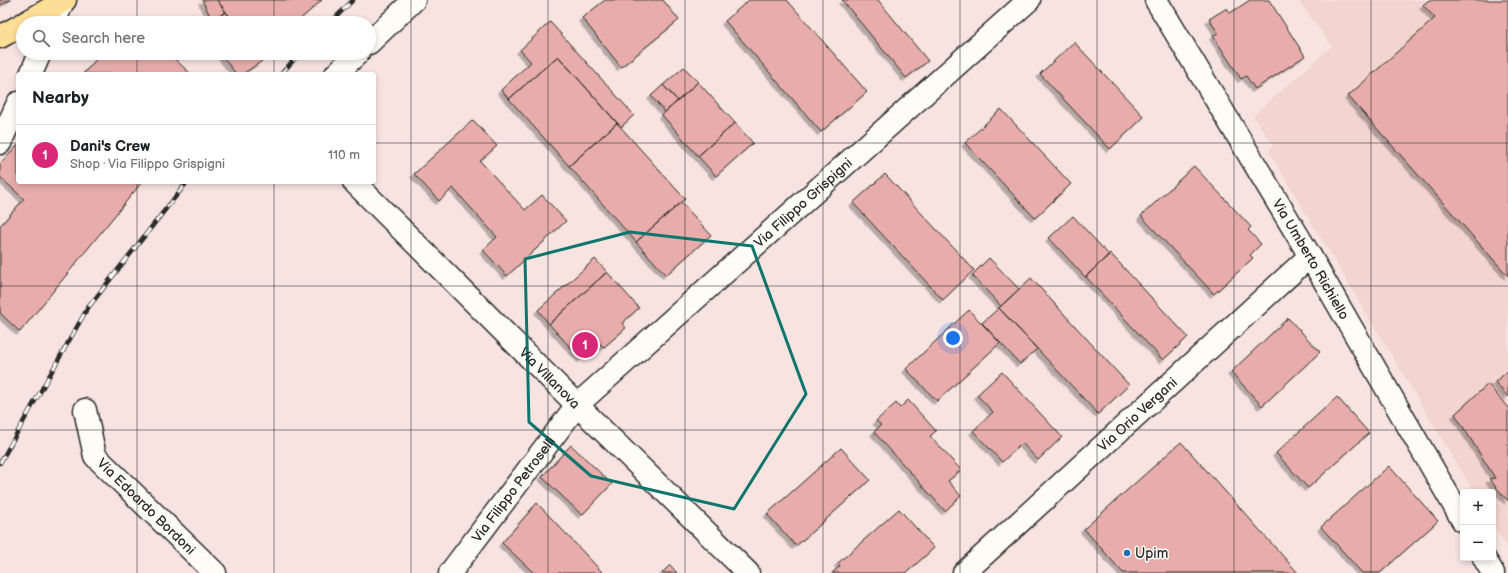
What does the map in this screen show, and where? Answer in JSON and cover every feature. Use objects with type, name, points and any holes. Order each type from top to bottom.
[{"type":"main road","points":[[38,16],[64,1]]},
{"type":"main road","points":[[0,37],[16,28]]},
{"type":"street","points":[[376,36],[414,0]]},
{"type":"street","name":"Via Filippo Grispigni","points":[[577,405],[1029,0]]},
{"type":"street","points":[[57,16],[64,1]]},
{"type":"street","name":"Via Umberto Richiello","points":[[1161,1],[1460,516]]},
{"type":"street","points":[[32,72],[37,60]]},
{"type":"street","points":[[338,72],[351,60]]},
{"type":"street","points":[[0,143],[16,107]]},
{"type":"street","name":"Via Villanova","points":[[356,184],[577,405],[748,573]]},
{"type":"street","name":"Via Orio Vergani","points":[[964,573],[1310,256]]},
{"type":"street","name":"Via Filippo Petroselli","points":[[450,573],[577,405]]},
{"type":"street","name":"Via Edoardo Bordoni","points":[[85,410],[95,456],[216,573]]},
{"type":"street","points":[[1486,561],[1493,573]]},
{"type":"highlighted area","points":[[630,232],[752,246],[806,394],[734,509],[591,476],[529,422],[525,259]]},
{"type":"shaded area","points":[[1298,0],[1508,0],[1508,549],[1496,529],[1496,489],[1472,489],[1269,152],[1273,144],[1253,116],[1332,46]]},
{"type":"building","points":[[0,0],[11,0],[0,5]]},
{"type":"building","points":[[202,0],[217,0],[226,12],[219,16],[210,16]]},
{"type":"building","points":[[217,0],[322,0],[304,16],[229,16]]},
{"type":"building","points":[[605,0],[663,0],[679,20],[621,67],[582,18]]},
{"type":"building","points":[[749,0],[787,0],[867,92],[821,132],[725,21]]},
{"type":"building","points":[[842,0],[878,0],[928,61],[906,78]]},
{"type":"building","points":[[1250,0],[1269,0],[1305,56],[1255,89],[1246,76],[1241,79],[1213,36],[1218,33],[1209,19],[1227,8],[1230,13]]},
{"type":"building","points":[[1429,0],[1508,0],[1508,276],[1348,96],[1435,18],[1423,5]]},
{"type":"building","points":[[226,12],[229,16],[219,16]]},
{"type":"building","points":[[550,22],[634,115],[621,127],[558,56],[509,99],[501,90],[531,62],[520,50]]},
{"type":"building","points":[[1074,42],[1144,117],[1110,149],[1040,74]]},
{"type":"building","points":[[558,56],[617,123],[569,166],[509,99]]},
{"type":"building","points":[[96,60],[176,60],[189,72],[85,72]]},
{"type":"building","points":[[225,60],[262,61],[246,72],[234,72]]},
{"type":"building","points":[[684,67],[698,82],[678,101],[663,85]]},
{"type":"building","points":[[698,82],[735,123],[698,156],[662,115]]},
{"type":"building","points":[[663,85],[678,101],[665,112],[651,96]]},
{"type":"building","points":[[1001,109],[1071,184],[1035,218],[965,143]]},
{"type":"building","points":[[473,120],[497,146],[480,161],[525,210],[542,195],[566,221],[507,276],[483,250],[497,237],[453,188],[439,201],[414,174]]},
{"type":"building","points":[[617,123],[685,199],[636,242],[569,166]]},
{"type":"building","points":[[735,123],[753,143],[716,176],[698,156]]},
{"type":"building","points":[[16,147],[16,184],[140,184],[20,332],[0,313],[0,226],[24,199],[0,177],[0,164]]},
{"type":"building","points":[[1194,166],[1251,227],[1248,230],[1261,244],[1250,255],[1253,258],[1214,294],[1141,216]]},
{"type":"building","points":[[885,174],[974,270],[943,300],[853,203]]},
{"type":"building","points":[[681,202],[711,235],[666,275],[636,242]]},
{"type":"building","points":[[1073,216],[1109,255],[1085,277],[1049,238]]},
{"type":"building","points":[[1110,253],[1188,337],[1163,360],[1086,277]]},
{"type":"building","points":[[989,258],[1019,289],[1001,306],[972,275]]},
{"type":"building","points":[[595,259],[607,272],[549,324],[538,310]]},
{"type":"building","points":[[607,272],[639,308],[622,323],[626,328],[604,347],[599,343],[581,359],[549,324]]},
{"type":"building","points":[[1031,278],[1129,385],[1098,414],[999,308]]},
{"type":"building","points":[[999,308],[1037,349],[1020,364],[982,323]]},
{"type":"building","points":[[969,310],[1000,343],[937,401],[906,369]]},
{"type":"building","points":[[1288,318],[1320,352],[1262,406],[1231,372]]},
{"type":"building","points":[[1508,371],[1508,397],[1495,382]]},
{"type":"building","points":[[1002,372],[1062,437],[1038,460],[1022,443],[1002,462],[973,431],[993,412],[977,395]]},
{"type":"building","points":[[1488,384],[1508,408],[1508,501],[1489,479],[1495,478],[1455,414]]},
{"type":"building","points":[[1337,397],[1369,433],[1308,488],[1276,453]]},
{"type":"building","points":[[908,400],[936,431],[930,436],[961,470],[948,481],[961,496],[945,511],[874,432],[881,425],[876,421],[896,403],[900,408]]},
{"type":"building","points":[[1181,442],[1298,573],[1123,573],[1084,529]]},
{"type":"building","points":[[571,445],[612,484],[582,515],[542,477]]},
{"type":"building","points":[[841,448],[870,480],[796,546],[767,514]]},
{"type":"building","points":[[1389,466],[1438,521],[1380,573],[1362,573],[1321,527]]},
{"type":"building","points":[[537,503],[603,573],[534,573],[502,543]]},
{"type":"building","points":[[899,509],[934,548],[906,573],[832,573],[840,566],[838,563]]},
{"type":"building","points":[[670,565],[677,573],[662,573]]},
{"type":"railway","points":[[337,16],[353,0]]},
{"type":"railway","points":[[283,72],[294,60]]},
{"type":"railway","points":[[0,463],[87,309],[185,184]]},
{"type":"place","name":"Dani's Crew","points":[[585,345]]},
{"type":"place","name":"Upim","points":[[1127,553]]}]
